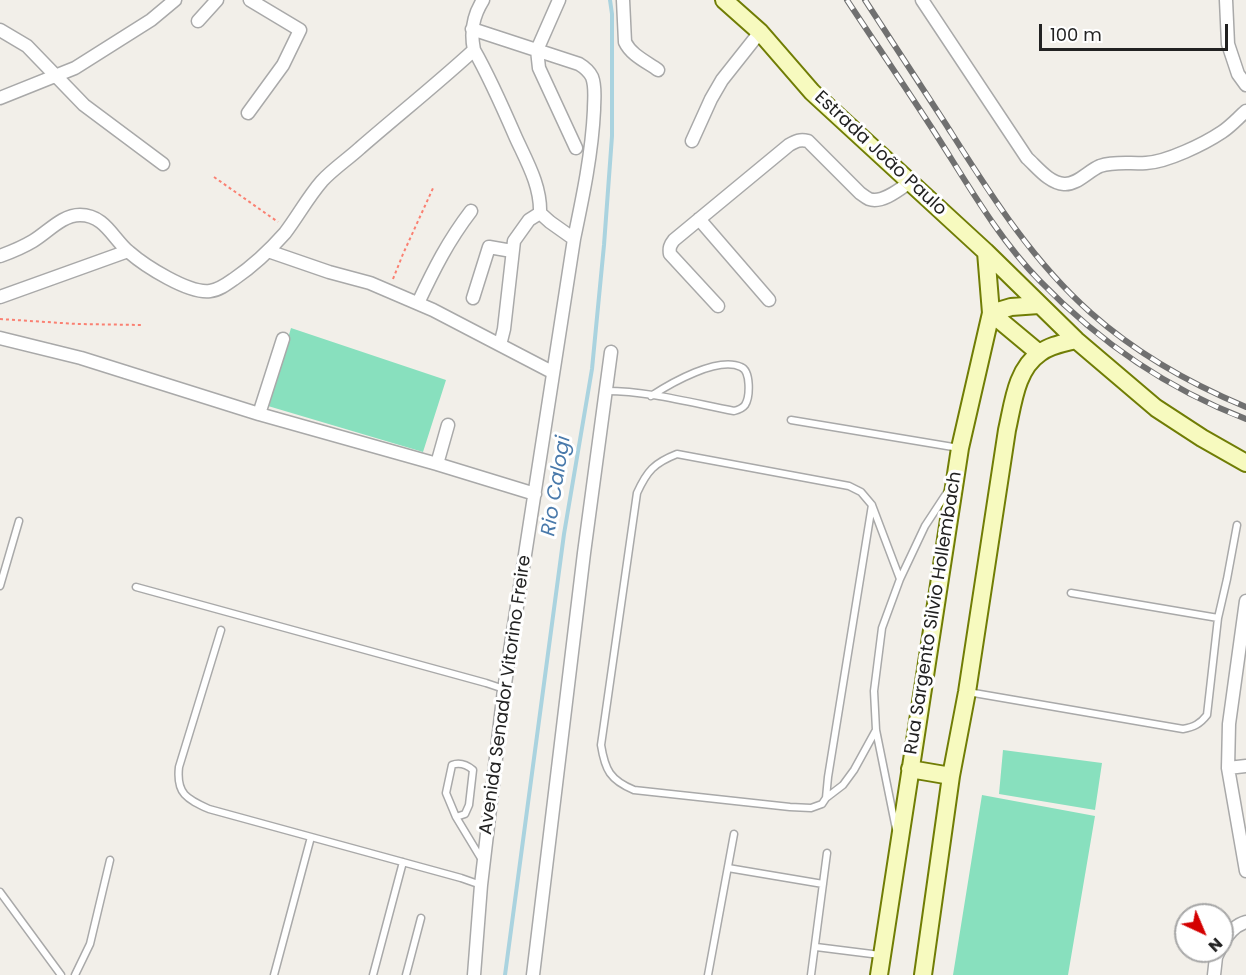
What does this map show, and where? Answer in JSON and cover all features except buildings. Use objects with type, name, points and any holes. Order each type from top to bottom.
[{"type":"main road","name":"Estrada João Paulo","points":[[724,0],[760,32],[812,92],[986,252],[1076,340],[1156,408],[1246,463]]},
{"type":"main road","name":"Rua Sargento Silvio Hollembach","points":[[879,975],[960,448],[991,313],[986,252]]},
{"type":"main road","points":[[991,313],[1039,305]]},
{"type":"main road","points":[[991,313],[1039,353]]},
{"type":"main road","points":[[923,975],[951,776],[967,692],[1007,429],[1017,389],[1026,366],[1039,353],[1076,340]]},
{"type":"main road","points":[[910,769],[951,776]]},
{"type":"street","points":[[0,98],[75,68],[151,20],[175,0]]},
{"type":"street","points":[[198,21],[217,0]]},
{"type":"street","points":[[248,112],[283,65],[300,30],[250,0]]},
{"type":"street","points":[[483,0],[477,10],[472,28],[471,38],[474,50],[489,77],[535,180],[541,200],[540,213]]},
{"type":"street","points":[[559,0],[537,50],[539,68],[576,148]]},
{"type":"street","points":[[623,0],[625,42],[628,48],[658,70]]},
{"type":"street","points":[[922,0],[1027,158],[1055,182],[1071,183],[1100,166],[1169,159],[1221,132],[1246,111]]},
{"type":"street","points":[[1226,0],[1228,44],[1238,74],[1246,85]]},
{"type":"street","points":[[472,28],[537,50]]},
{"type":"street","points":[[0,30],[27,46],[84,105],[163,164]]},
{"type":"street","points":[[692,141],[722,80],[760,32]]},
{"type":"street","points":[[0,256],[34,240],[67,218],[80,215],[93,217],[103,223],[128,251],[155,271],[184,286],[211,291],[225,285],[268,251],[322,181],[474,50]]},
{"type":"street","name":"Avenida Senador Vitorino Freire","points":[[474,975],[481,885],[504,690],[552,372],[593,130],[592,76],[579,64],[537,50]]},
{"type":"street","points":[[717,306],[670,254],[669,249],[674,240],[789,145],[797,141],[808,141],[860,193],[870,200],[886,197],[910,182]]},
{"type":"street","points":[[418,303],[438,260],[471,211]]},
{"type":"street","points":[[540,213],[574,239]]},
{"type":"street","points":[[500,345],[504,329],[514,241],[530,220],[540,213]]},
{"type":"street","points":[[699,219],[769,300]]},
{"type":"street","points":[[473,298],[489,247],[512,251]]},
{"type":"street","points":[[0,297],[128,251]]},
{"type":"street","points":[[268,251],[370,284],[418,303],[552,372]]},
{"type":"street","points":[[0,338],[81,358],[259,414],[535,494]]},
{"type":"street","points":[[259,414],[283,339]]},
{"type":"street","points":[[533,975],[584,553],[611,352]]},
{"type":"street","points":[[437,464],[448,425]]},
{"type":"street","points":[[1246,601],[1229,724],[1228,768],[1246,871]]},
{"type":"street","points":[[1228,768],[1246,766]]},
{"type":"lane","points":[[606,392],[623,391],[734,411],[738,411],[747,402],[749,376],[740,366],[726,364],[686,375],[651,396]]},
{"type":"lane","points":[[791,420],[960,448]]},
{"type":"lane","points":[[876,730],[843,785],[817,807],[790,807],[634,790],[620,784],[611,776],[603,762],[601,745],[637,493],[644,478],[661,460],[677,454],[849,486],[861,492],[872,505],[900,579]]},
{"type":"lane","points":[[899,843],[876,730],[874,691],[882,628],[900,579],[925,526],[955,480]]},
{"type":"lane","points":[[826,798],[872,505]]},
{"type":"lane","points":[[0,586],[19,521]]},
{"type":"lane","points":[[967,692],[1183,729],[1201,723],[1207,715],[1218,618],[1237,525]]},
{"type":"lane","points":[[136,587],[486,683],[504,690]]},
{"type":"lane","points":[[1071,593],[1218,618]]},
{"type":"lane","points":[[221,630],[179,767],[178,778],[181,790],[190,801],[209,809],[481,885]]},
{"type":"lane","points":[[456,817],[465,813],[469,805],[474,770],[457,763],[452,765],[446,793],[456,817],[484,863]]},
{"type":"lane","points":[[708,975],[734,834]]},
{"type":"lane","points":[[274,975],[311,837]]},
{"type":"lane","points":[[812,975],[827,852]]},
{"type":"lane","points":[[75,975],[90,944],[110,860]]},
{"type":"lane","points":[[373,975],[403,862]]},
{"type":"lane","points":[[728,868],[823,884]]},
{"type":"lane","points":[[0,892],[61,975]]},
{"type":"lane","points":[[406,975],[421,918]]},
{"type":"lane","points":[[816,947],[882,955]]},
{"type":"path","points":[[214,177],[288,228]]},
{"type":"path","points":[[389,291],[434,186]]},
{"type":"path","points":[[0,319],[141,325]]},
{"type":"green space","points":[[291,328],[446,380],[423,452],[268,406]]},
{"type":"green space","points":[[1003,750],[1102,763],[1095,810],[999,794]]},
{"type":"green space","points":[[982,795],[1095,816],[1068,975],[953,975]]},
{"type":"waterway","name":"Rio Calogi","points":[[505,975],[564,534],[592,369],[612,136],[610,0]]},
{"type":"railway","points":[[847,0],[984,210],[1010,247],[1040,281],[1086,324],[1136,361],[1189,393],[1246,419]]},
{"type":"railway","points":[[865,0],[995,200],[1049,271],[1091,313],[1126,341],[1185,378],[1246,407]]}]
